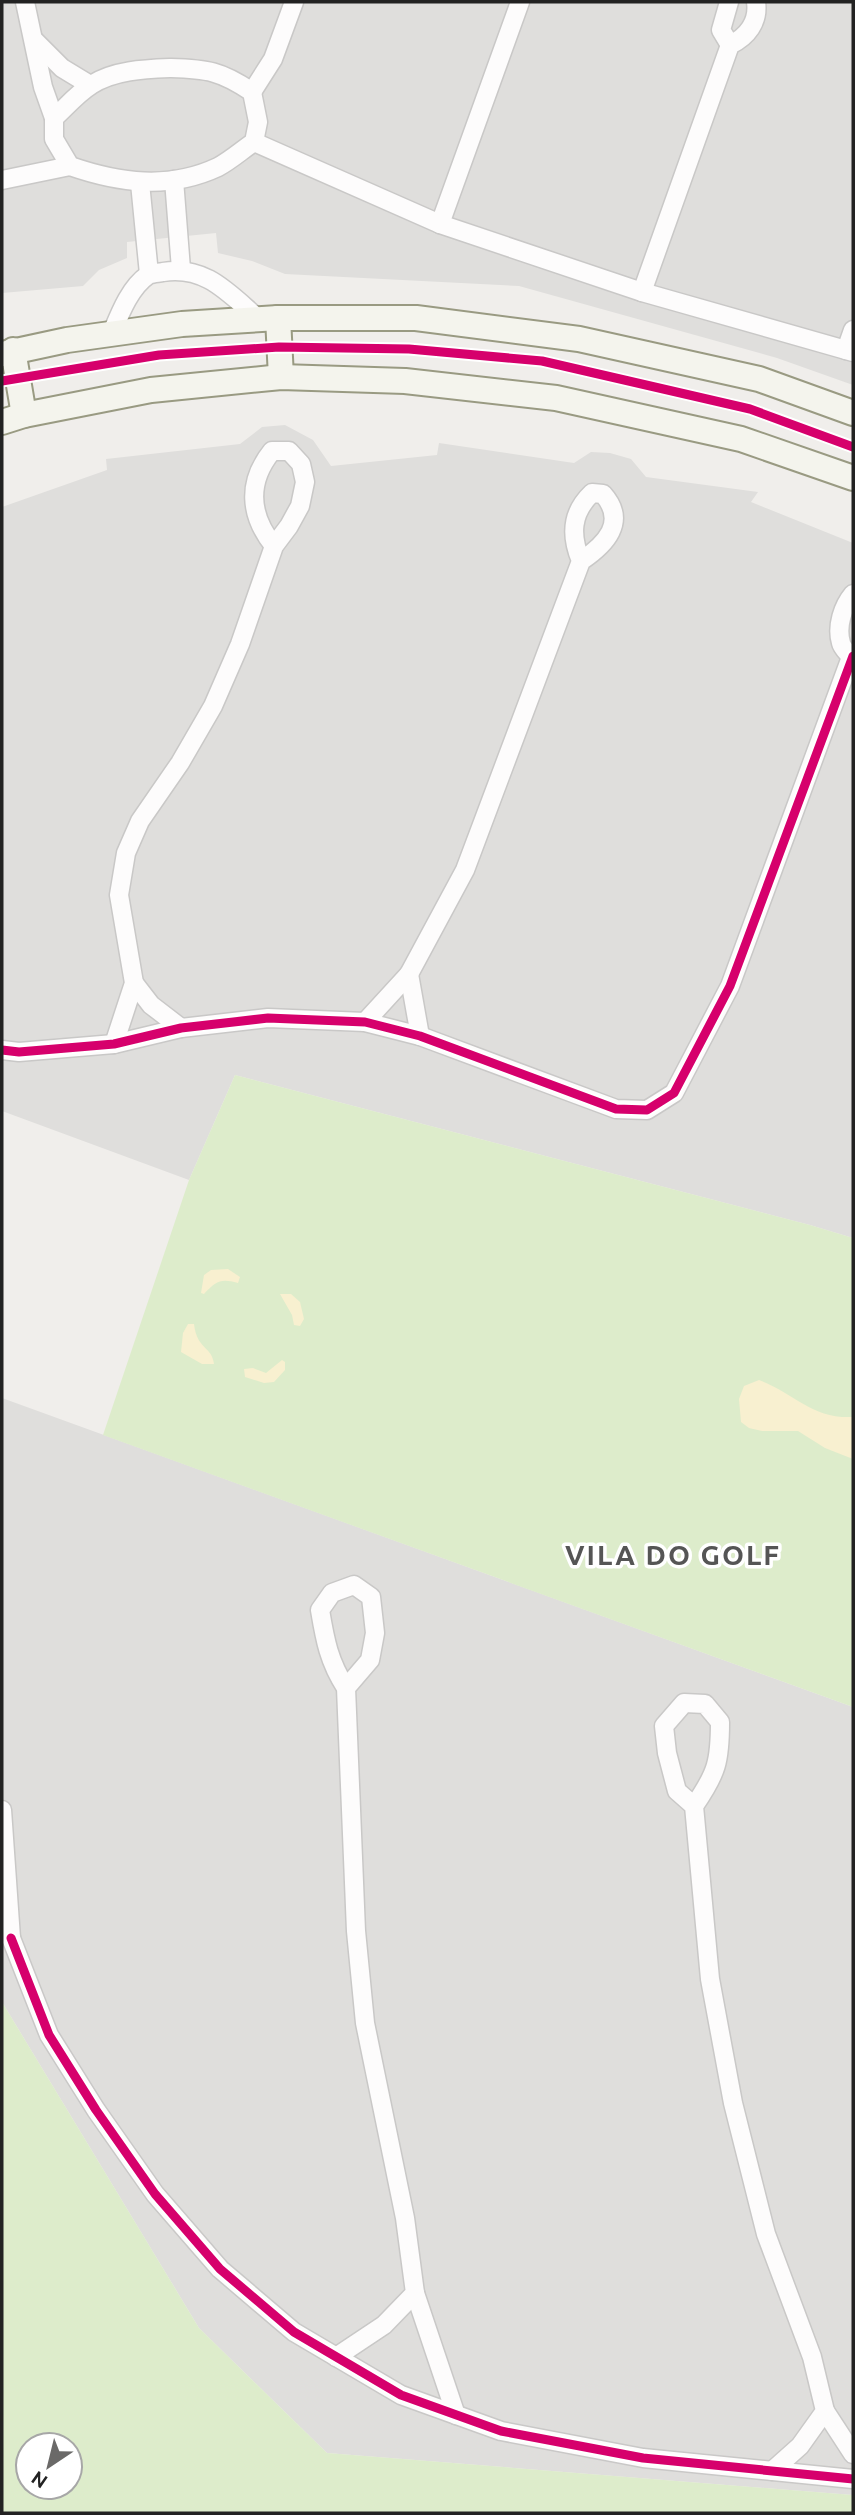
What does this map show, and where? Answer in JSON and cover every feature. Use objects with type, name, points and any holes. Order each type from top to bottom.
[{"type":"main road","points":[[853,413],[759,379],[579,339],[416,318],[182,324],[8,352],[13,418],[151,390],[281,377],[405,381],[556,398],[741,439],[853,478]]},
{"type":"main road","points":[[270,320],[281,377]]},
{"type":"street","points":[[24,2],[43,87],[54,118],[54,139],[70,166]]},
{"type":"street","points":[[252,92],[274,59],[294,2]]},
{"type":"street","points":[[440,224],[520,2]]},
{"type":"street","points":[[729,2],[721,30],[730,45]]},
{"type":"street","points":[[642,292],[730,45],[745,38],[758,11],[756,2]]},
{"type":"street","points":[[34,40],[62,68],[90,85]]},
{"type":"street","points":[[2,180],[70,166],[103,177],[140,183],[194,176],[220,166],[254,142],[258,122],[252,92],[229,76],[202,69],[140,69],[107,77],[90,85],[54,118]]},
{"type":"street","points":[[254,142],[440,224],[642,292],[850,351],[853,330]]},
{"type":"street","points":[[174,180],[181,269]]},
{"type":"street","points":[[140,183],[149,274]]},
{"type":"street","points":[[111,335],[123,307],[136,287],[149,274],[181,269],[202,275],[270,320]]},
{"type":"street","points":[[114,1044],[134,983],[119,895],[126,853],[140,821],[180,763],[213,706],[240,644],[274,546],[300,506],[305,482],[301,464],[289,451],[272,451],[260,466],[254,492],[257,519],[274,546]]},
{"type":"street","points":[[365,1023],[409,974],[465,870],[580,561]]},
{"type":"street","points":[[2,1050],[19,1052],[114,1044],[180,1028],[268,1018],[365,1023],[419,1036],[616,1109],[647,1110],[674,1093],[730,986],[852,656],[841,644],[840,623],[845,604],[853,594]]},
{"type":"street","points":[[409,974],[419,1036]]},
{"type":"street","points":[[134,983],[151,1005],[180,1028]]},
{"type":"street","points":[[346,1688],[370,1660],[376,1633],[371,1597],[354,1585],[332,1593],[320,1610],[333,1667],[346,1688],[356,1931],[365,2023],[405,2218],[415,2293],[456,2415]]},
{"type":"street","points":[[694,1806],[677,1791],[667,1753],[664,1726],[684,1703],[705,1704],[720,1722],[720,1758],[711,1782],[694,1806],[710,1979],[733,2103],[766,2234],[812,2357],[825,2411],[853,2454]]},
{"type":"street","points":[[2,1810],[6,1930],[49,2035],[96,2110],[155,2194],[220,2269],[294,2332],[401,2395],[501,2431],[643,2458],[853,2479]]},
{"type":"street","points":[[335,2357],[384,2325],[415,2293]]},
{"type":"street","points":[[772,2471],[800,2446],[825,2411]]},
{"type":"shaded area","points":[[2,2],[853,2],[853,385],[777,358],[519,286],[285,274],[252,261],[218,253],[216,233],[127,242],[127,258],[99,270],[83,286],[2,293]]},
{"type":"shaded area","points":[[285,425],[313,440],[331,466],[437,455],[439,443],[574,463],[591,452],[610,453],[631,459],[646,477],[758,492],[751,502],[853,543],[853,1238],[235,1075],[189,1180],[2,1111],[2,507],[107,470],[106,459],[240,444],[262,427]]},
{"type":"shaded area","points":[[2,1398],[853,1707],[853,2495],[327,2453],[199,2328],[2,2002]]},
{"type":"green space","points":[[235,1075],[853,1238],[853,1707],[103,1435],[189,1180]]},
{"type":"green space","points":[[2,2002],[199,2328],[327,2453],[853,2495],[853,2513],[2,2513]]},
{"type":"sand","points":[[228,1269],[240,1277],[238,1283],[219,1282],[204,1294],[201,1293],[204,1275],[211,1270]]},
{"type":"sand","points":[[280,1294],[291,1294],[300,1302],[304,1319],[300,1326],[294,1325],[292,1315]]},
{"type":"sand","points":[[188,1324],[194,1324],[198,1339],[213,1358],[214,1364],[202,1364],[181,1352],[183,1333]]},
{"type":"sand","points":[[282,1360],[285,1362],[285,1370],[274,1382],[264,1383],[245,1377],[244,1369],[253,1368],[266,1373]]},
{"type":"sand","points":[[759,1380],[814,1410],[839,1417],[853,1417],[853,1459],[825,1448],[798,1431],[762,1431],[749,1428],[741,1422],[739,1399],[744,1386]]},
{"type":"cycle path","points":[[2,381],[159,355],[279,347],[409,349],[542,361],[750,409],[853,447]]},
{"type":"cycle path","points":[[2,1050],[19,1052],[114,1044],[181,1028],[268,1018],[365,1022],[420,1036],[616,1109],[647,1110],[674,1093],[730,986],[853,656]]},
{"type":"cycle path","points":[[11,1938],[49,2035],[96,2110],[155,2194],[220,2269],[294,2332],[401,2395],[501,2431],[643,2458],[853,2479]]},
{"type":"district","name":"VILA DO GOLF","points":[[673,1554]]}]
